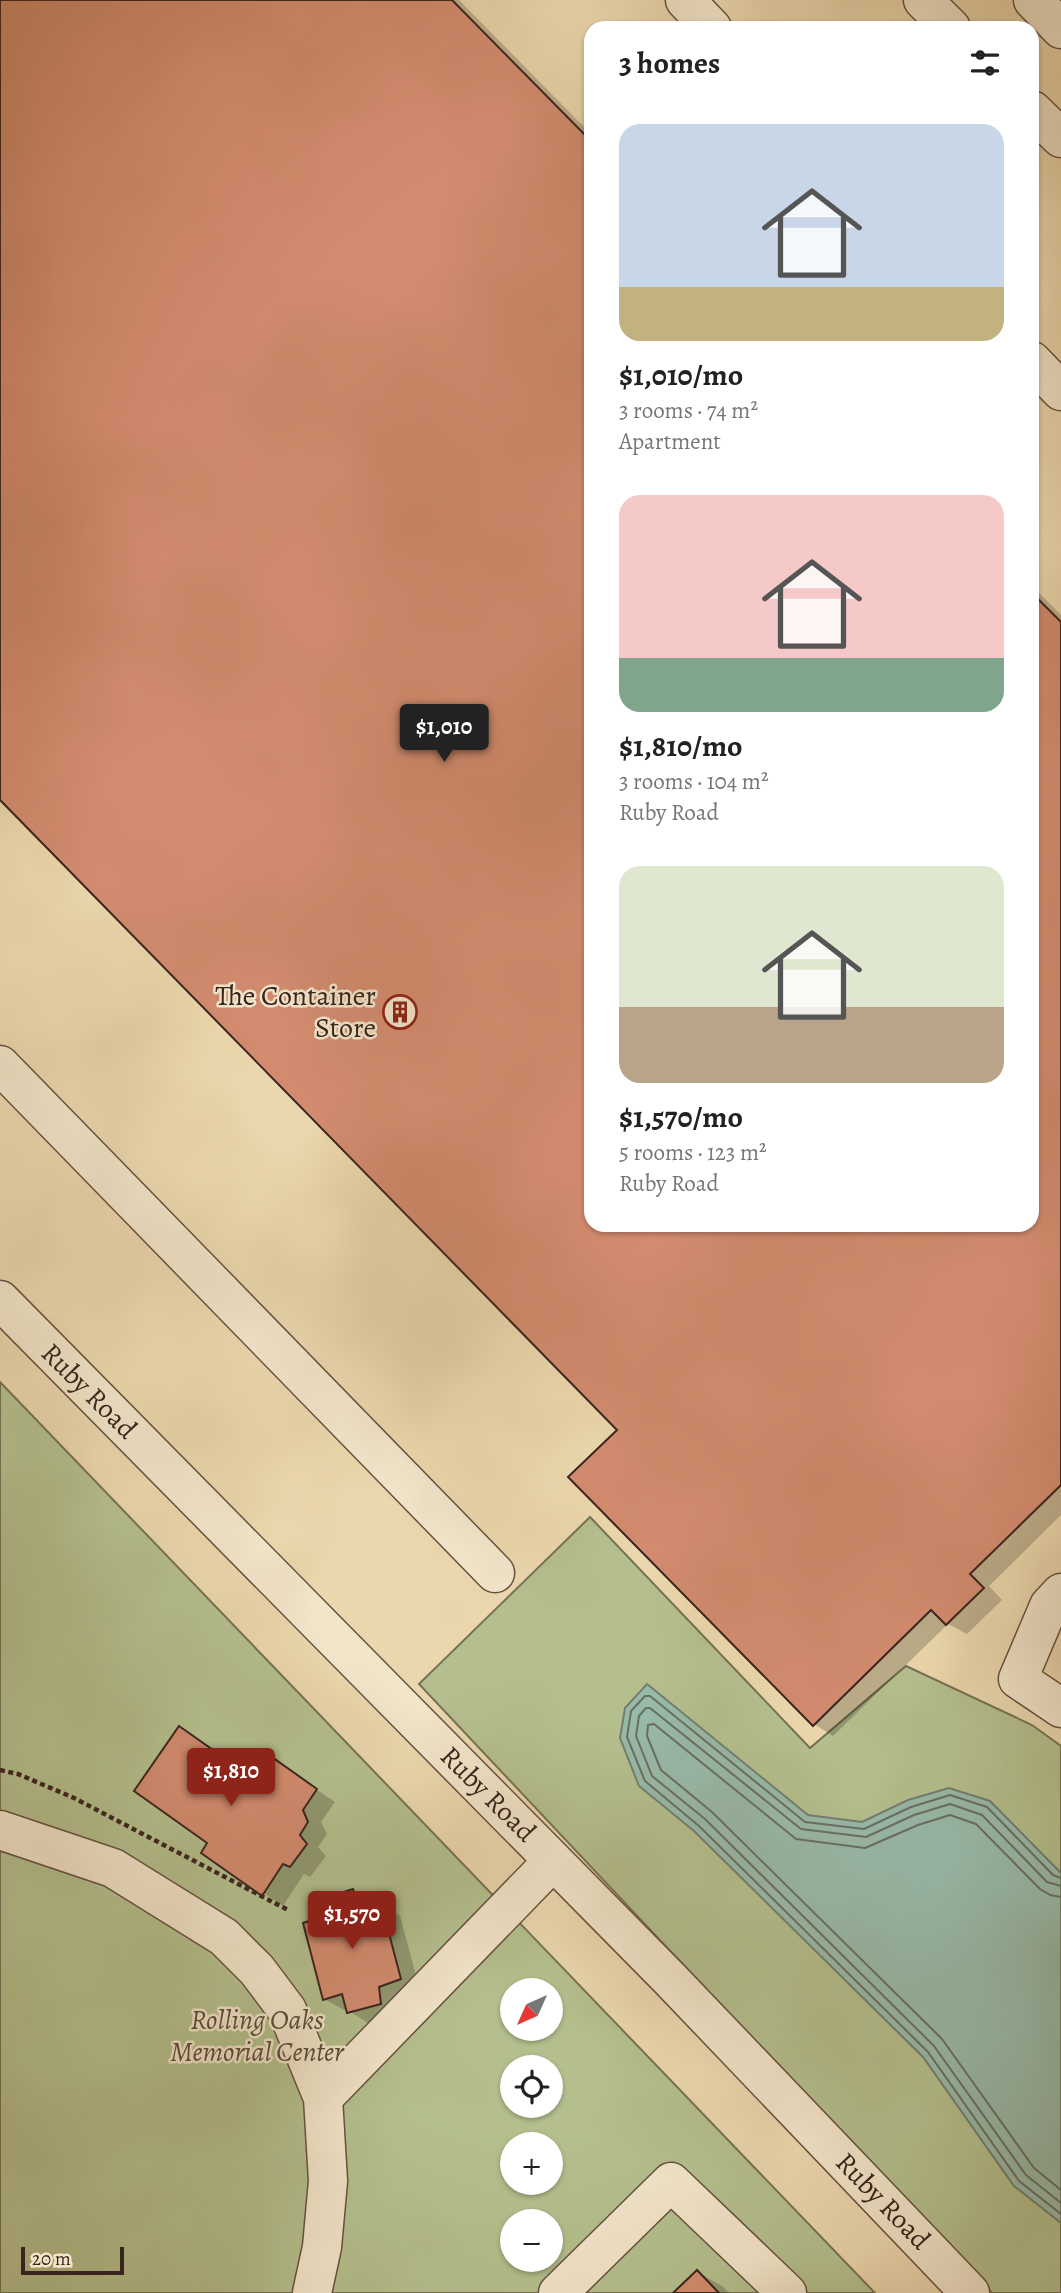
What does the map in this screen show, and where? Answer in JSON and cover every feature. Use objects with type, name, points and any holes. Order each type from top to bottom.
[{"type":"street","points":[[685,0],[705,21]]},
{"type":"street","points":[[923,0],[944,21]]},
{"type":"street","points":[[1033,0],[1061,29]]},
{"type":"street","points":[[1039,117],[1061,138]]},
{"type":"street","points":[[1039,368],[1061,391]]},
{"type":"street","points":[[0,1065],[495,1573]]},
{"type":"street","name":"Ruby Road","points":[[0,1300],[670,1979],[970,2293]]},
{"type":"street","points":[[1061,1593],[1049,1606],[1018,1679],[1061,1708]]},
{"type":"street","points":[[0,1830],[113,1868],[224,1937],[257,1970],[287,2010],[323,2098],[328,2181],[322,2247],[312,2293]]},
{"type":"street","points":[[323,2098],[553,1861]]},
{"type":"street","points":[[558,2293],[671,2182],[787,2293]]},
{"type":"path","points":[[0,1770],[18,1774],[74,1798],[288,1910]]},
{"type":"green space","name":"Rolling Oaks Memorial Center","points":[[0,1382],[875,2293],[0,2293]]},
{"type":"green space","points":[[590,1517],[810,1748],[906,1666],[1032,1725],[1061,1746],[1061,2293],[992,2293],[419,1684]]},
{"type":"water","points":[[647,1684],[808,1815],[862,1822],[908,1800],[949,1788],[990,1801],[1061,1873],[1061,2223],[1014,2186],[923,2057],[694,1831],[639,1786],[620,1738],[625,1708]]},
{"type":"building","name":"The Container Store","points":[[0,0],[452,0],[584,134],[584,1232],[1039,1232],[1039,600],[1061,622],[1061,1485],[970,1574],[984,1588],[946,1625],[931,1610],[813,1726],[568,1477],[617,1430],[0,800]]},
{"type":"building","points":[[179,1726],[253,1778],[269,1755],[317,1789],[303,1810],[308,1822],[300,1835],[307,1844],[290,1867],[283,1864],[262,1896],[201,1853],[207,1843],[134,1791]]},
{"type":"building","points":[[353,1889],[359,1906],[381,1903],[401,1979],[379,1987],[381,2004],[347,2013],[342,1994],[323,2000],[303,1923],[325,1916],[319,1900]]},
{"type":"building","points":[[697,2270],[719,2293],[673,2293]]},
{"type":"place","name":"The Container Store","points":[[400,1012]]}]
